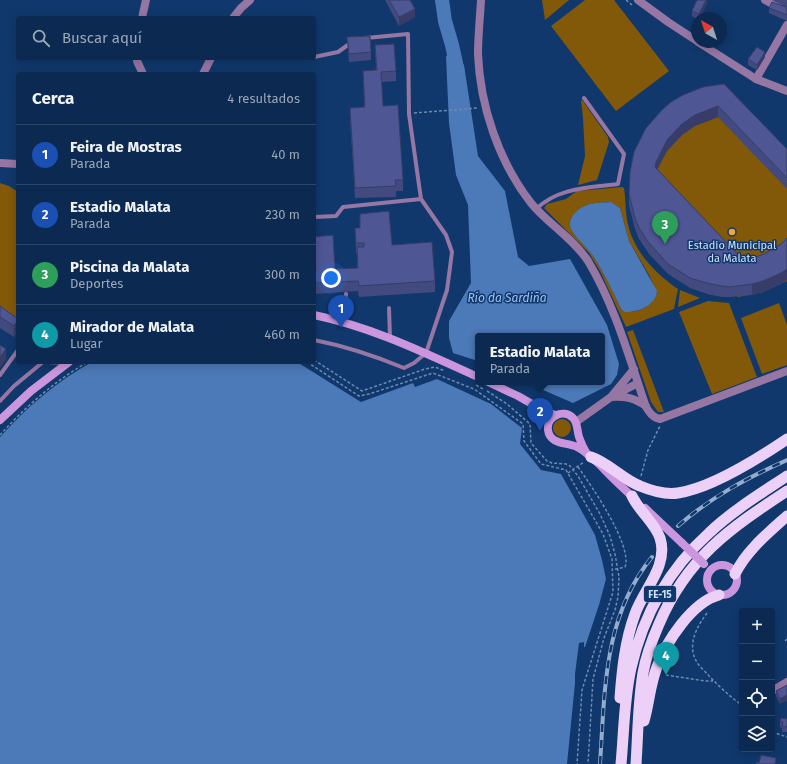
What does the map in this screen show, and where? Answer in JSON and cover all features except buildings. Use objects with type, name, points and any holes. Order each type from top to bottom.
[{"type":"highway","points":[[587,458],[604,463],[638,486],[652,491],[677,493],[692,490],[720,478],[787,439]]},
{"type":"highway","name":"FE-15","points":[[621,764],[625,709],[631,669],[637,646],[649,613],[665,585],[684,560],[708,533],[729,516],[787,476]]},
{"type":"highway","name":"FE-15","points":[[636,764],[643,674],[649,647],[668,603],[702,555],[722,536],[753,513],[787,491]]},
{"type":"highway","points":[[618,764],[618,719],[626,644],[635,613],[661,560],[662,550],[661,539],[655,527],[636,504],[632,496]]},
{"type":"highway","points":[[735,574],[747,556],[768,533],[787,516]]},
{"type":"highway","points":[[637,747],[656,667],[669,641],[678,628],[705,601],[719,595]]},
{"type":"main road","points":[[316,315],[344,322],[390,338],[426,353],[475,380]]},
{"type":"main road","points":[[0,420],[31,390],[67,364]]},
{"type":"main road","points":[[494,385],[556,415],[569,415],[576,422],[577,431],[587,458]]},
{"type":"main road","points":[[537,407],[553,440],[578,447],[587,458],[632,496],[711,570]]},
{"type":"main road","points":[[548,428],[551,419],[556,415]]},
{"type":"main road","points":[[565,443],[573,439],[577,431]]},
{"type":"main road","points":[[719,566],[724,566],[733,570],[735,574],[736,583],[732,591],[728,594],[719,595],[711,591],[707,583],[707,578],[711,570],[719,566]]},
{"type":"street","points":[[142,16],[146,0]]},
{"type":"street","points":[[235,16],[250,0]]},
{"type":"street","points":[[482,0],[480,16],[479,65],[481,85],[488,116],[500,150],[527,197],[536,209],[578,248],[590,266],[611,307],[634,369],[646,407]]},
{"type":"street","points":[[638,0],[691,38]]},
{"type":"street","points":[[765,0],[787,12]]},
{"type":"street","points":[[756,78],[787,25]]},
{"type":"street","points":[[707,48],[756,78],[787,91]]},
{"type":"street","points":[[137,60],[143,72]]},
{"type":"street","points":[[204,72],[210,60]]},
{"type":"street","points":[[0,163],[16,164]]},
{"type":"street","points":[[611,398],[634,369]]},
{"type":"street","points":[[611,398],[630,397],[646,407],[653,416],[660,419],[787,371]]},
{"type":"street","points":[[576,422],[611,398],[638,383]]},
{"type":"street","points":[[775,689],[787,682]]},
{"type":"lane","points":[[316,340],[335,344],[404,368],[414,363],[426,353],[447,290],[452,252],[446,235],[421,199],[409,114],[408,34],[363,38]]},
{"type":"lane","points":[[316,57],[338,52],[356,39]]},
{"type":"lane","points":[[536,209],[549,198],[562,193],[578,189],[618,184],[624,154],[584,98]]},
{"type":"lane","points":[[316,217],[336,216],[343,207],[421,199]]},
{"type":"lane","points":[[344,322],[346,294]]},
{"type":"lane","points":[[389,308],[390,338]]},
{"type":"lane","points":[[0,375],[16,353]]},
{"type":"lane","points":[[0,401],[14,386],[41,364]]},
{"type":"path","points":[[409,114],[472,108]]},
{"type":"path","points":[[316,361],[362,391],[412,373],[436,367],[447,372]]},
{"type":"path","points":[[0,434],[33,402],[85,364]]},
{"type":"path","points":[[309,364],[359,396],[433,373],[474,389],[523,424],[524,441],[541,464],[566,470],[603,534],[612,559],[613,592],[582,690],[577,764]]},
{"type":"path","points":[[412,373],[414,379]]},
{"type":"path","points":[[482,385],[508,404],[530,424],[531,443],[547,461],[570,466],[596,508],[610,536],[618,569],[618,597],[615,610],[604,638],[593,679],[588,764]]},
{"type":"path","points":[[640,480],[648,450],[661,424]]},
{"type":"path","points":[[568,473],[578,467],[587,458]]},
{"type":"path","points":[[578,467],[594,490],[615,527],[626,558],[624,567],[612,570]]},
{"type":"path","points":[[708,611],[695,630],[692,644],[694,654],[698,664],[713,680],[739,703]]},
{"type":"path","points":[[666,675],[706,681],[713,680]]},
{"type":"path","points":[[775,733],[787,737]]},
{"type":"shaded area","points":[[542,0],[569,0],[545,20]]},
{"type":"shaded area","points":[[585,0],[614,0],[669,71],[616,111],[551,26]]},
{"type":"shaded area","points":[[581,100],[608,137],[609,142],[597,180],[578,185],[585,156]]},
{"type":"shaded area","name":"Estadio Municipal da Malata","points":[[696,100],[787,160],[787,281],[763,292],[738,297],[630,183]]},
{"type":"shaded area","points":[[0,183],[16,191],[16,326],[0,315]]},
{"type":"shaded area","points":[[624,188],[627,220],[634,241],[645,259],[653,268],[678,289],[674,309],[626,327],[600,271],[589,253],[544,208],[547,204],[566,199],[577,191]],"holes":[[[611,202],[620,208],[629,241],[649,275],[657,293],[652,302],[644,308],[629,312],[624,312],[621,309],[606,277],[595,259],[574,235],[570,226],[570,222],[574,214],[586,205]]]},
{"type":"shaded area","points":[[680,290],[700,298],[678,307]]},
{"type":"shaded area","points":[[708,301],[729,303],[757,377],[712,394],[679,312]]},
{"type":"shaded area","points":[[779,303],[787,325],[787,365],[762,374],[741,318]]},
{"type":"shaded area","points":[[633,330],[664,412],[658,412],[651,402],[627,332]]},
{"type":"shaded area","points":[[562,419],[568,422],[571,428],[568,434],[562,437],[556,434],[553,428],[556,422]]},
{"type":"water","name":"Río da Sardiña","points":[[452,45],[464,65],[478,156],[505,191],[518,257],[529,266],[570,259],[607,325],[619,364],[617,375],[611,384],[573,403],[532,385],[605,385],[605,333],[475,333],[475,360],[453,353],[449,338],[449,321],[471,283],[468,205],[456,175],[449,123],[446,57]]},
{"type":"water","points":[[611,202],[620,208],[629,241],[657,291],[653,301],[645,308],[640,310],[624,312],[621,309],[606,277],[595,259],[574,235],[570,227],[573,215],[579,209],[593,203]]},
{"type":"water","points":[[88,364],[300,364],[361,402],[413,383],[415,387],[437,379],[491,404],[522,428],[520,444],[541,470],[561,474],[595,535],[606,579],[585,647],[584,642],[579,643],[567,764],[0,764],[0,437],[43,395]]},
{"type":"waterway","name":"Río da Sardiña","points":[[442,0],[445,21],[456,63]]},
{"type":"railway","points":[[678,526],[716,497],[787,460]]},
{"type":"railway","points":[[600,764],[606,682],[615,630],[624,604],[636,580],[652,557]]},
{"type":"place","name":"Estadio Municipal da Malata","points":[[732,232]]},
{"type":"place","name":"Piscina da Malata","points":[[665,244]]},
{"type":"place","name":"Feira de Mostras","points":[[341,328]]},
{"type":"place","name":"Estadio Malata","points":[[540,431]]},
{"type":"place","name":"Mirador de Malata","points":[[666,675]]}]
